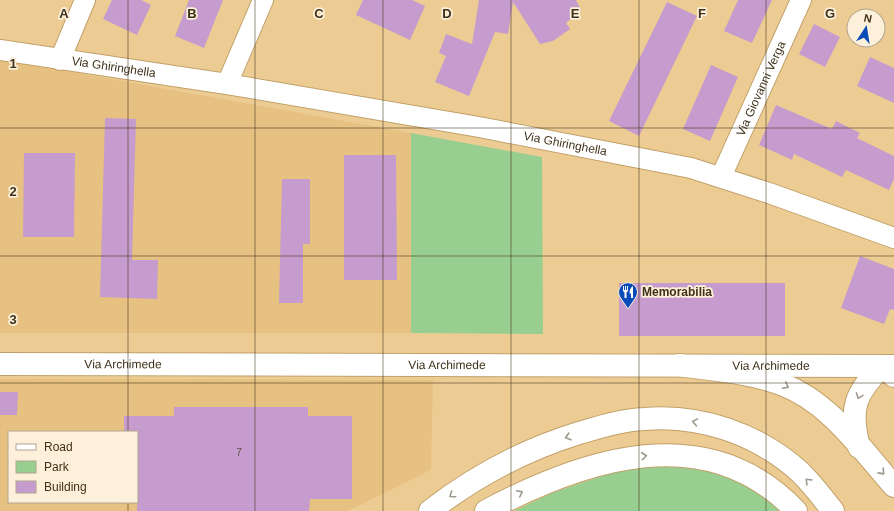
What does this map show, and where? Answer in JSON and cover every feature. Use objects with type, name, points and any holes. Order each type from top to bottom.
[{"type":"main road","name":"Via Archimede","points":[[0,364],[679,365],[890,369]]},
{"type":"main road","points":[[679,365],[763,378],[783,384],[821,407],[859,446],[894,486]]},
{"type":"main road","points":[[859,446],[854,426],[855,410],[859,394],[866,382],[890,369]]},
{"type":"main road","points":[[430,511],[486,472],[540,447],[582,432],[624,422],[661,418],[679,419],[719,426],[768,448],[800,472],[833,511]]},
{"type":"main road","points":[[486,511],[539,484],[576,471],[640,456],[674,454],[704,458],[731,467],[766,484],[796,511]]},
{"type":"street","points":[[60,60],[85,0]]},
{"type":"street","points":[[227,84],[263,0]]},
{"type":"street","name":"Via Giovanni Verga","points":[[721,177],[801,0]]},
{"type":"street","name":"Via Ghiringhella","points":[[0,50],[227,84],[556,141],[690,168],[721,177],[894,238]]},
{"type":"shaded area","points":[[0,59],[411,133],[411,333],[0,333]]},
{"type":"shaded area","points":[[0,379],[433,380],[431,470],[348,511],[0,511]]},
{"type":"green space","points":[[411,133],[542,157],[543,334],[411,333]]},
{"type":"green space","points":[[680,465],[709,471],[734,480],[757,493],[781,511],[514,511],[554,492],[623,469]]},
{"type":"building","points":[[112,0],[141,0],[151,5],[137,35],[103,19]]},
{"type":"building","points":[[189,0],[223,0],[204,48],[175,36]]},
{"type":"building","points":[[363,0],[412,0],[425,6],[410,40],[356,15]]},
{"type":"building","points":[[479,0],[576,0],[581,10],[566,23],[570,29],[553,41],[540,44],[513,2],[508,34],[495,32],[469,96],[435,82],[446,56],[439,53],[446,34],[472,44]]},
{"type":"building","points":[[738,0],[772,0],[752,43],[724,31]]},
{"type":"building","points":[[667,2],[697,16],[639,136],[609,121]]},
{"type":"building","points":[[814,24],[840,37],[825,67],[799,54]]},
{"type":"building","points":[[870,57],[894,68],[894,103],[857,86]]},
{"type":"building","points":[[711,65],[738,77],[710,141],[683,129]]},
{"type":"building","points":[[776,105],[832,129],[836,121],[860,133],[857,138],[894,156],[894,179],[889,190],[846,170],[842,177],[794,154],[792,160],[759,145]]},
{"type":"building","points":[[105,118],[136,119],[132,260],[158,260],[157,299],[100,297]]},
{"type":"building","points":[[24,153],[75,153],[74,237],[23,237]]},
{"type":"building","points":[[344,155],[396,155],[397,280],[344,280]]},
{"type":"building","points":[[282,179],[310,179],[310,244],[303,244],[303,303],[279,303]]},
{"type":"building","points":[[860,256],[894,269],[894,310],[890,309],[884,324],[841,308]]},
{"type":"building","points":[[619,283],[785,283],[785,336],[619,336]]},
{"type":"building","points":[[0,392],[18,392],[17,415],[0,415]]},
{"type":"building","points":[[174,407],[308,407],[308,416],[352,416],[352,499],[310,499],[309,511],[137,511],[138,431],[124,431],[124,416],[174,416]]},
{"type":"place","name":"Memorabilia","points":[[628,309]]}]
